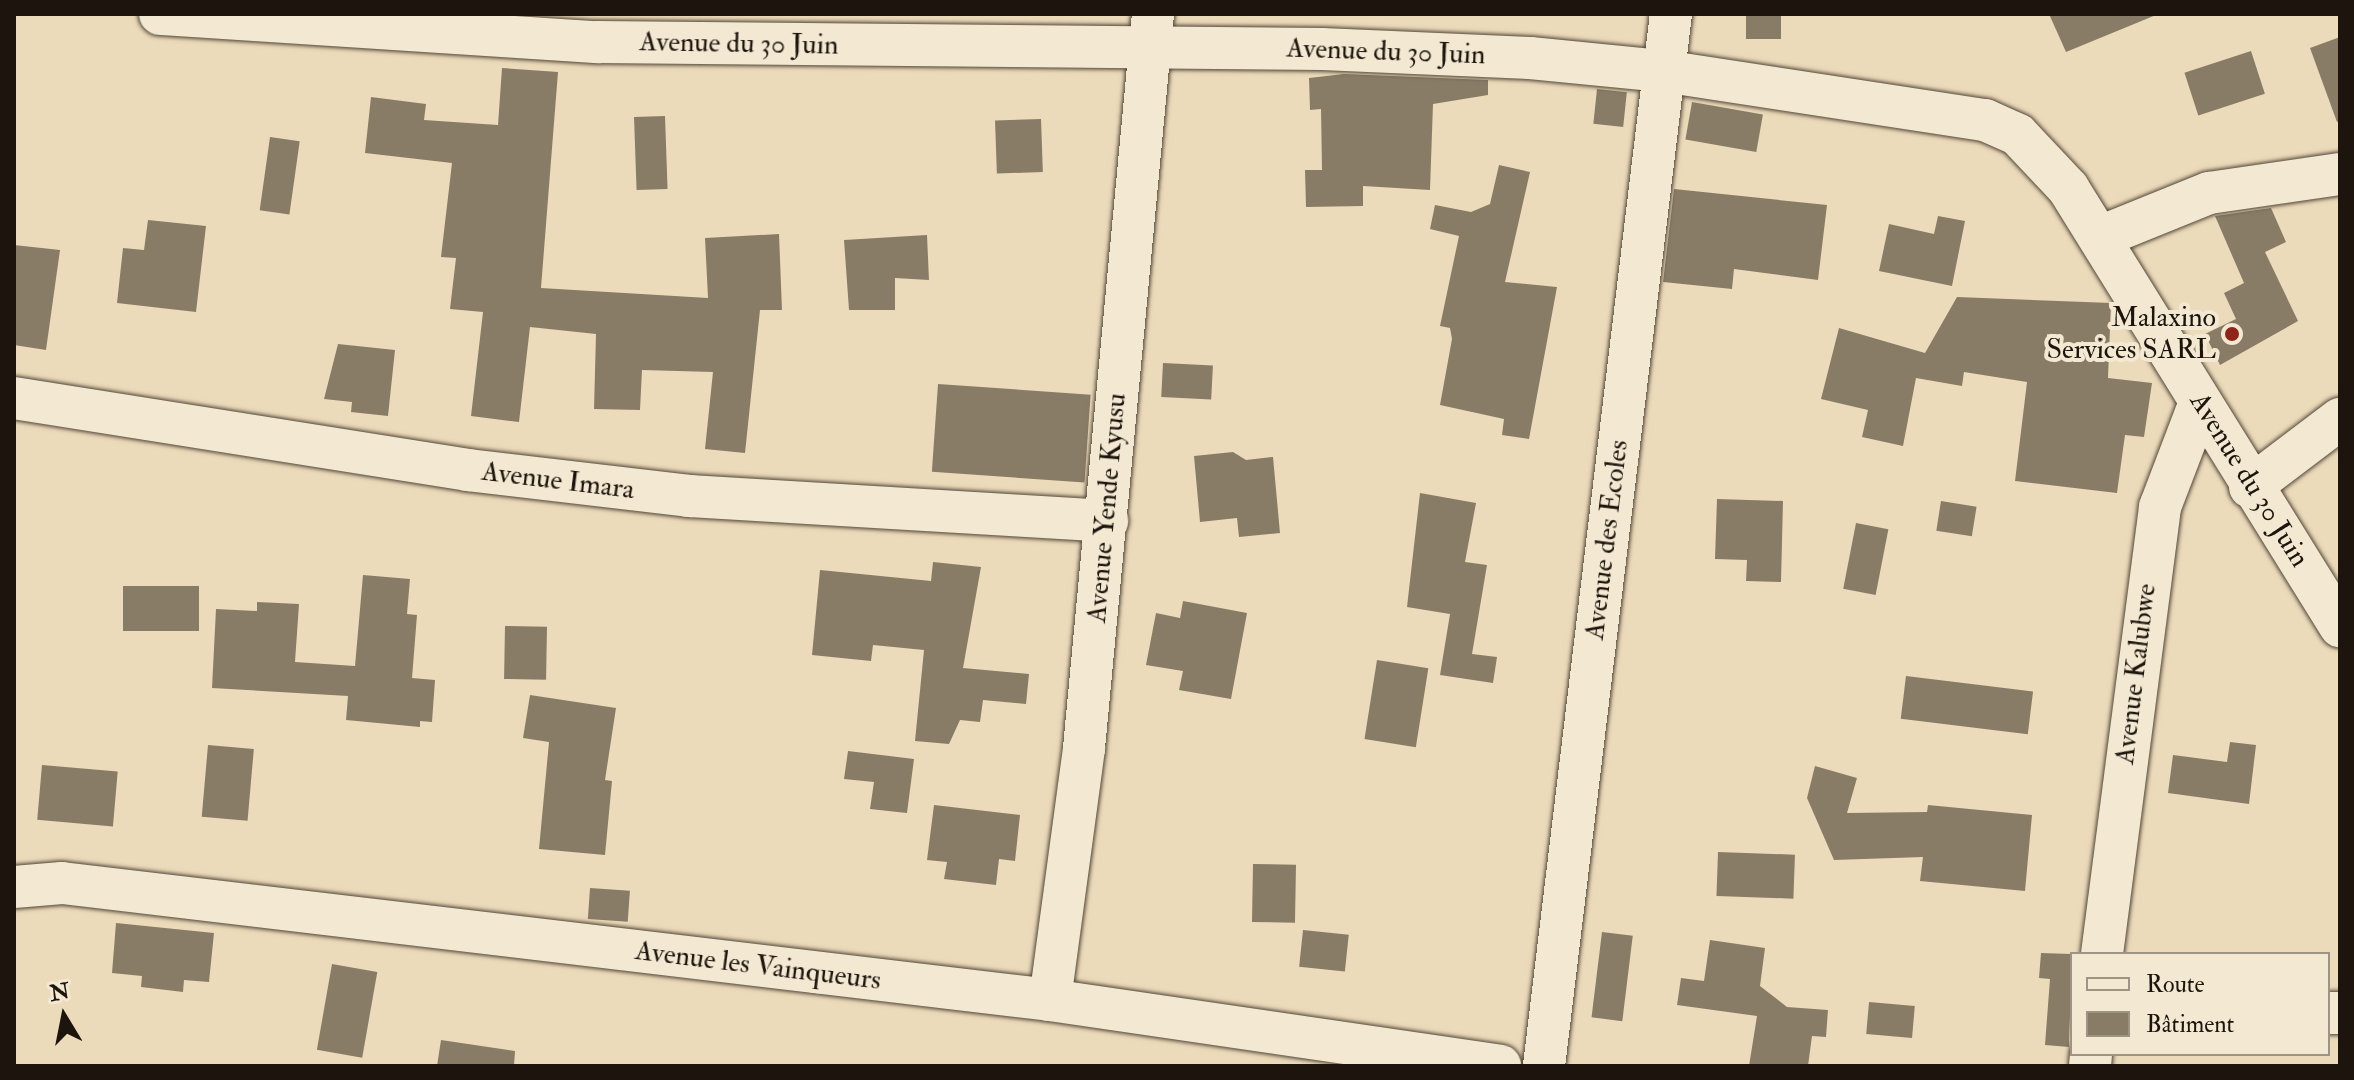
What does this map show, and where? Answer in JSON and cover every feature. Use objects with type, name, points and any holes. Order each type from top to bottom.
[{"type":"street","name":"Avenue du 30 Juin","points":[[160,14],[597,42],[1151,31],[1663,71],[1985,120],[2018,135],[2038,154],[2100,237],[2250,487],[2340,626]]},
{"type":"street","name":"Avenue des Ecoles","points":[[1544,1066],[1671,14]]},
{"type":"street","name":"Avenue Yende Kyusu","points":[[1050,1000],[1107,521],[1151,31]]},
{"type":"street","points":[[2100,237],[2209,193],[2340,174]]},
{"type":"street","name":"Avenue Imara","points":[[14,398],[468,470],[689,496],[1107,521]]},
{"type":"street","name":"Avenue Kalubwe","points":[[2102,952],[2160,507],[2200,402]]},
{"type":"street","points":[[2250,487],[2340,419]]},
{"type":"street","name":"Avenue les Vainqueurs","points":[[14,887],[62,883],[1050,1000],[1500,1066]]},
{"type":"building","points":[[1746,14],[1781,14],[1781,39],[1746,39]]},
{"type":"building","points":[[2049,14],[2156,14],[2156,15],[2066,52]]},
{"type":"building","points":[[2340,37],[2340,121],[2337,122],[2310,48]]},
{"type":"building","points":[[2251,51],[2265,94],[2198,115],[2184,73]]},
{"type":"building","points":[[502,68],[558,72],[541,288],[708,298],[705,238],[779,234],[782,310],[760,310],[745,453],[705,449],[713,372],[642,370],[640,410],[594,409],[596,334],[530,327],[519,422],[471,416],[483,312],[450,309],[456,258],[441,257],[452,163],[365,153],[371,97],[426,104],[424,120],[498,125]]},
{"type":"building","points":[[1344,74],[1488,80],[1488,95],[1433,104],[1430,190],[1363,186],[1363,206],[1306,207],[1305,170],[1322,170],[1321,109],[1310,110],[1309,78]]},
{"type":"building","points":[[1597,89],[1627,92],[1623,127],[1593,124]]},
{"type":"building","points":[[1692,102],[1763,115],[1756,152],[1685,139]]},
{"type":"building","points":[[665,116],[668,189],[637,190],[634,117]]},
{"type":"building","points":[[1041,119],[1043,172],[997,174],[995,121]]},
{"type":"building","points":[[270,137],[300,141],[289,214],[260,210]]},
{"type":"building","points":[[1499,165],[1530,172],[1505,282],[1557,287],[1529,439],[1502,435],[1504,419],[1440,405],[1452,339],[1450,328],[1440,326],[1459,236],[1430,229],[1435,205],[1471,212],[1490,204]]},
{"type":"building","points":[[1674,189],[1827,205],[1818,280],[1734,269],[1732,289],[1663,282]]},
{"type":"building","points":[[2271,208],[2286,242],[2265,252],[2298,321],[2220,365],[2205,334],[2236,319],[2224,293],[2244,283],[2215,216]]},
{"type":"building","points":[[1938,216],[1965,221],[1952,286],[1879,271],[1889,224],[1934,234]]},
{"type":"building","points":[[148,220],[206,226],[196,312],[117,303],[123,248],[144,250]]},
{"type":"building","points":[[927,235],[929,280],[895,278],[895,310],[849,310],[844,240]]},
{"type":"building","points":[[14,245],[60,250],[46,350],[14,345]]},
{"type":"building","points":[[1957,297],[2111,303],[2108,378],[2152,383],[2144,437],[2125,435],[2117,493],[2015,481],[2027,382],[1964,372],[1962,386],[1916,378],[1903,446],[1862,437],[1868,410],[1821,399],[1839,328],[1925,353]]},
{"type":"building","points":[[338,344],[395,350],[388,416],[351,412],[352,402],[324,399]]},
{"type":"building","points":[[1163,363],[1213,366],[1211,400],[1161,397]]},
{"type":"building","points":[[938,384],[1091,395],[1084,482],[932,472]]},
{"type":"building","points":[[1233,452],[1246,460],[1273,457],[1280,533],[1239,537],[1237,518],[1200,522],[1194,456]]},
{"type":"building","points":[[1420,493],[1476,503],[1465,562],[1487,565],[1472,654],[1497,657],[1493,683],[1440,675],[1450,614],[1407,607]]},
{"type":"building","points":[[1717,499],[1783,501],[1781,582],[1746,581],[1747,560],[1715,559]]},
{"type":"building","points":[[1941,501],[1977,507],[1972,536],[1936,531]]},
{"type":"building","points":[[1856,523],[1888,529],[1876,595],[1843,589]]},
{"type":"building","points":[[933,562],[981,567],[963,668],[1029,674],[1026,704],[983,700],[980,722],[960,720],[949,744],[915,741],[924,650],[873,645],[871,661],[812,655],[820,570],[931,581]]},
{"type":"building","points":[[363,575],[410,579],[407,614],[417,615],[412,678],[435,680],[432,722],[420,721],[420,727],[346,720],[348,696],[212,688],[216,609],[257,611],[257,602],[299,604],[295,662],[355,666]]},
{"type":"building","points":[[123,586],[199,586],[199,631],[123,631]]},
{"type":"building","points":[[1183,601],[1247,613],[1231,699],[1179,690],[1183,671],[1146,665],[1156,613],[1180,618]]},
{"type":"building","points":[[505,626],[547,627],[546,680],[504,679]]},
{"type":"building","points":[[1377,660],[1428,668],[1416,747],[1364,739]]},
{"type":"building","points":[[1906,676],[2033,692],[2028,734],[1901,719]]},
{"type":"building","points":[[530,695],[616,708],[605,780],[612,781],[605,855],[539,849],[549,742],[523,738]]},
{"type":"building","points":[[2230,742],[2256,745],[2249,804],[2168,793],[2173,755],[2227,762]]},
{"type":"building","points":[[208,745],[254,749],[248,821],[202,817]]},
{"type":"building","points":[[848,751],[914,759],[907,813],[870,809],[874,782],[844,779]]},
{"type":"building","points":[[42,765],[118,772],[113,826],[37,820]]},
{"type":"building","points":[[1815,766],[1857,778],[1847,813],[1927,812],[1928,805],[2032,815],[2025,891],[1920,881],[1923,857],[1834,860],[1807,798]]},
{"type":"building","points":[[934,805],[1020,815],[1015,861],[999,859],[996,885],[944,879],[947,862],[927,860]]},
{"type":"building","points":[[1718,852],[1795,855],[1793,899],[1716,896]]},
{"type":"building","points":[[1253,864],[1296,865],[1295,923],[1252,922]]},
{"type":"building","points":[[590,888],[630,891],[628,922],[588,919]]},
{"type":"building","points":[[116,923],[214,933],[209,982],[184,980],[183,992],[141,987],[142,976],[112,973]]},
{"type":"building","points":[[1303,930],[1349,935],[1345,972],[1299,967]]},
{"type":"building","points":[[1602,932],[1633,936],[1622,1021],[1592,1017]]},
{"type":"building","points":[[1710,940],[1765,948],[1760,986],[1787,1007],[1828,1010],[1826,1037],[1812,1036],[1808,1066],[1749,1066],[1757,1016],[1677,1005],[1681,978],[1704,981]]},
{"type":"building","points":[[2041,953],[2070,954],[2069,1047],[2045,1045],[2050,979],[2039,978]]},
{"type":"building","points":[[332,964],[377,972],[362,1058],[317,1050]]},
{"type":"building","points":[[1869,1002],[1915,1006],[1912,1038],[1866,1034]]},
{"type":"building","points":[[441,1040],[515,1051],[514,1066],[437,1066]]},
{"type":"place","name":"Malaxino Services SARL","points":[[2232,334]]}]
